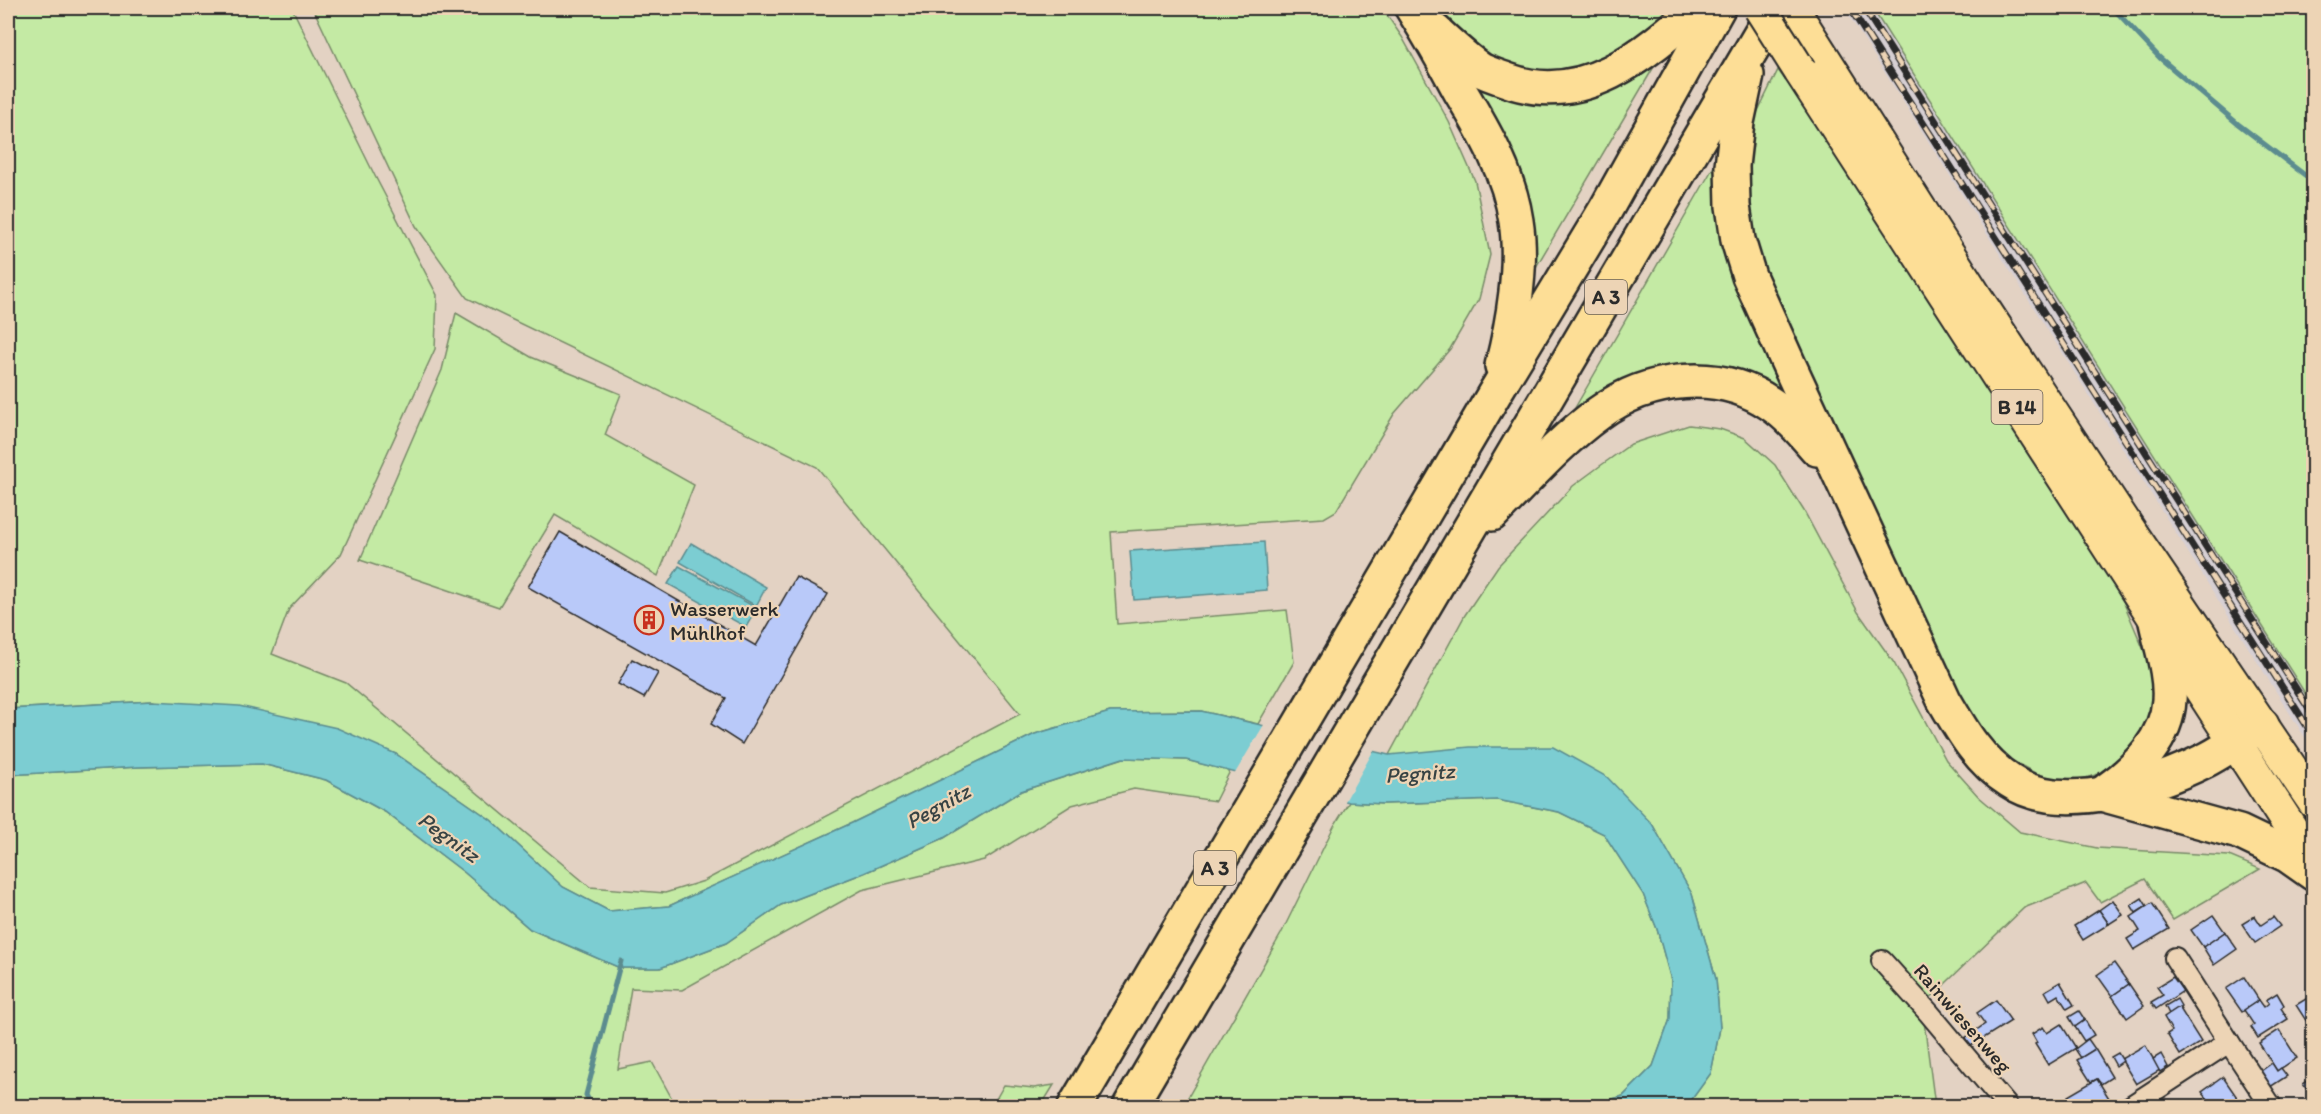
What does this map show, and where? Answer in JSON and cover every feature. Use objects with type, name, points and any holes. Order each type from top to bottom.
[{"type":"highway","points":[[1413,10],[1451,46],[1482,71],[1517,84],[1546,88],[1574,86],[1598,79],[1631,63],[1657,44],[1697,8]]},
{"type":"highway","name":"A 3","points":[[1077,1103],[1496,391],[1606,209],[1718,8]]},
{"type":"highway","name":"A 3","points":[[1130,1107],[1776,8]]},
{"type":"highway","points":[[1413,10],[1494,151],[1513,205],[1516,223],[1517,266],[1507,346],[1496,391]]},
{"type":"highway","points":[[1754,44],[1737,122],[1732,166],[1733,206],[1738,240],[1749,276],[1837,473],[1944,700],[1978,754],[2012,783],[2036,793],[2062,797],[2100,794],[2134,787],[2209,759],[2262,724]]},
{"type":"highway","points":[[1458,550],[1570,437],[1600,412],[1632,394],[1662,384],[1694,380],[1736,386],[1771,404],[1798,428],[1837,473]]},
{"type":"highway","points":[[2100,794],[2121,780],[2137,765],[2152,747],[2163,726],[2169,700],[2156,622]]},
{"type":"highway","points":[[2100,794],[2239,832],[2287,855],[2313,874]]},
{"type":"main road","name":"B 14","points":[[1760,8],[1812,63],[1976,297],[2313,802]]},
{"type":"main road","name":"B 14","points":[[1792,8],[1812,63],[2156,622],[2313,864]]},
{"type":"street","points":[[2175,958],[2271,1107]]},
{"type":"street","name":"Rainwiesenweg","points":[[1882,961],[1929,1013],[2007,1107]]},
{"type":"street","points":[[2131,1107],[2229,1042]]},
{"type":"shaded area","points":[[1844,8],[1872,8],[2313,706],[2313,750]]},
{"type":"green space","points":[[8,8],[292,8],[437,295],[435,349],[341,554],[289,609],[272,654],[346,683],[590,887],[665,893],[704,881],[1020,714],[817,467],[467,298],[416,226],[313,8],[1382,8],[1402,37],[1449,122],[1475,181],[1490,255],[1479,299],[1450,349],[1394,414],[1336,511],[1324,518],[1111,532],[1117,624],[1287,610],[1294,662],[1258,724],[1201,711],[1110,712],[1035,734],[852,823],[669,906],[609,911],[563,887],[491,820],[396,754],[153,701],[8,709]]},
{"type":"green space","points":[[1435,8],[1673,8],[1636,43],[1574,75],[1505,67],[1453,32]]},
{"type":"green space","points":[[1872,8],[2313,8],[2313,706]]},
{"type":"green space","points":[[1655,65],[1536,267],[1531,267],[1463,72],[1630,80]]},
{"type":"green space","points":[[1778,70],[1839,154],[2123,601],[2151,667],[2155,703],[2138,750],[2102,773],[2082,779],[2056,779],[2035,773],[2011,760],[1983,732],[1962,698],[1921,617],[1750,242],[1745,167],[1754,119]]},
{"type":"green space","points":[[1717,161],[1797,407],[1739,375],[1568,420]]},
{"type":"green space","points":[[456,313],[531,357],[621,394],[605,435],[694,485],[658,576],[555,515],[499,607],[360,560],[442,370]]},
{"type":"green space","points":[[1689,425],[1720,429],[1745,438],[1775,465],[1804,511],[1858,612],[1894,663],[1946,760],[1978,796],[2020,832],[2097,848],[2229,856],[2260,869],[2173,920],[2145,879],[2100,902],[2086,883],[2024,908],[1922,1006],[1935,1106],[1687,1106],[1711,1073],[1720,1028],[1716,979],[1692,894],[1652,824],[1389,755],[1465,615],[1498,566],[1573,486],[1600,466],[1631,444]]},
{"type":"green space","points":[[1124,758],[1186,760],[1230,771],[1215,801],[1134,789],[1072,805],[984,860],[862,890],[682,990],[631,988],[618,1069],[652,1062],[676,1106],[8,1106],[8,775],[138,767],[262,764],[326,780],[385,812],[465,873],[530,929],[620,968],[660,968],[726,943],[781,905],[864,873],[944,838],[1021,791]]},
{"type":"green space","points":[[1497,800],[1559,812],[1604,834],[1643,894],[1657,929],[1671,980],[1670,1019],[1653,1066],[1623,1096],[1589,1106],[1183,1106],[1281,934],[1334,826],[1349,802],[1384,804]]},
{"type":"green space","points":[[1004,1085],[1034,1088],[1054,1085],[1041,1106],[992,1106]]},
{"type":"water","points":[[1264,542],[1267,590],[1134,600],[1130,551]]},
{"type":"water","points":[[691,543],[766,587],[756,606],[680,562]]},
{"type":"water","points":[[679,566],[757,608],[746,627],[668,584]]},
{"type":"water","name":"Pegnitz","points":[[153,701],[239,706],[337,728],[396,754],[491,820],[563,887],[609,911],[669,906],[852,823],[1035,734],[1110,712],[1201,711],[1389,755],[1470,747],[1553,747],[1607,777],[1652,824],[1692,894],[1716,979],[1720,1028],[1711,1073],[1687,1106],[1589,1106],[1623,1096],[1653,1066],[1670,1019],[1671,980],[1657,929],[1643,894],[1604,834],[1559,812],[1497,800],[1384,804],[1349,802],[1186,760],[1123,758],[1021,791],[944,838],[864,873],[781,905],[726,943],[660,968],[620,968],[530,929],[465,873],[385,812],[326,780],[262,764],[138,767],[8,775],[8,709]]},
{"type":"pier","points":[[1265,723],[1375,748],[1344,803],[1234,775]]},
{"type":"building","name":"Wasserwerk Mühlhof","points":[[560,532],[756,646],[796,577],[828,594],[742,744],[711,724],[726,698],[528,587]]},
{"type":"building","points":[[632,659],[658,673],[644,698],[618,684]]},
{"type":"building","points":[[2142,898],[2147,906],[2136,913],[2131,905]]},
{"type":"building","points":[[2113,900],[2123,915],[2109,924],[2099,910]]},
{"type":"building","points":[[2152,903],[2169,929],[2134,950],[2127,939],[2140,931],[2131,917]]},
{"type":"building","points":[[2099,910],[2109,924],[2083,940],[2074,926]]},
{"type":"building","points":[[2213,915],[2225,932],[2203,947],[2191,930]]},
{"type":"building","points":[[2255,916],[2261,925],[2273,917],[2280,926],[2255,943],[2242,924]]},
{"type":"building","points":[[2225,932],[2237,949],[2214,965],[2203,947]]},
{"type":"building","points":[[2114,963],[2129,984],[2112,996],[2097,975]]},
{"type":"building","points":[[2173,977],[2183,991],[2156,1009],[2151,1002],[2163,995],[2157,987]]},
{"type":"building","points":[[2244,977],[2259,1000],[2242,1012],[2226,989]]},
{"type":"building","points":[[2060,982],[2074,1005],[2067,1009],[2058,995],[2050,1000],[2045,991]]},
{"type":"building","points":[[2129,984],[2144,1006],[2127,1018],[2112,996]]},
{"type":"building","points":[[2277,993],[2284,1005],[2281,1008],[2288,1019],[2258,1038],[2251,1027],[2254,1025],[2244,1010],[2259,1000],[2264,1007],[2269,1003],[2266,1000]]},
{"type":"building","points":[[2314,994],[2314,1033],[2296,1005]]},
{"type":"building","points":[[2177,999],[2181,1006],[2169,1014],[2165,1006]]},
{"type":"building","points":[[1996,1000],[2011,1021],[1971,1046],[1965,1038],[1985,1024],[1977,1013]]},
{"type":"building","points":[[2179,1007],[2201,1042],[2180,1055],[2167,1034],[2172,1031],[2164,1017]]},
{"type":"building","points":[[2079,1011],[2085,1020],[2075,1027],[2069,1017]]},
{"type":"building","points":[[2085,1020],[2094,1035],[2084,1041],[2075,1027]]},
{"type":"building","points":[[2061,1024],[2076,1048],[2048,1065],[2035,1044],[2037,1043],[2032,1034],[2043,1027],[2047,1033]]},
{"type":"building","points":[[2279,1030],[2297,1058],[2277,1071],[2259,1043]]},
{"type":"building","points":[[2088,1039],[2095,1049],[2081,1058],[2075,1049]]},
{"type":"building","points":[[2145,1045],[2160,1070],[2136,1084],[2121,1059]]},
{"type":"building","points":[[2095,1049],[2112,1077],[2101,1084],[2097,1079],[2091,1082],[2077,1060]]},
{"type":"building","points":[[2118,1053],[2123,1061],[2116,1066],[2111,1057]]},
{"type":"building","points":[[2161,1054],[2168,1067],[2160,1072],[2153,1059]]},
{"type":"building","points":[[2272,1063],[2277,1071],[2281,1068],[2287,1076],[2267,1089],[2257,1074]]},
{"type":"building","points":[[2223,1077],[2243,1106],[2212,1106],[2202,1092]]},
{"type":"building","points":[[2314,1077],[2314,1100],[2303,1084]]},
{"type":"building","points":[[2097,1079],[2112,1103],[2106,1106],[2075,1106],[2068,1096]]},
{"type":"building","points":[[2207,1098],[2212,1106],[2194,1106]]},
{"type":"waterway","points":[[2113,8],[2160,58],[2238,124],[2314,182]]},
{"type":"waterway","points":[[592,1106],[586,1095],[621,961]]},
{"type":"railway","points":[[1850,8],[2314,737]]},
{"type":"railway","points":[[1864,8],[2314,717]]},
{"type":"place","name":"Wasserwerk Mühlhof","points":[[649,620]]}]
